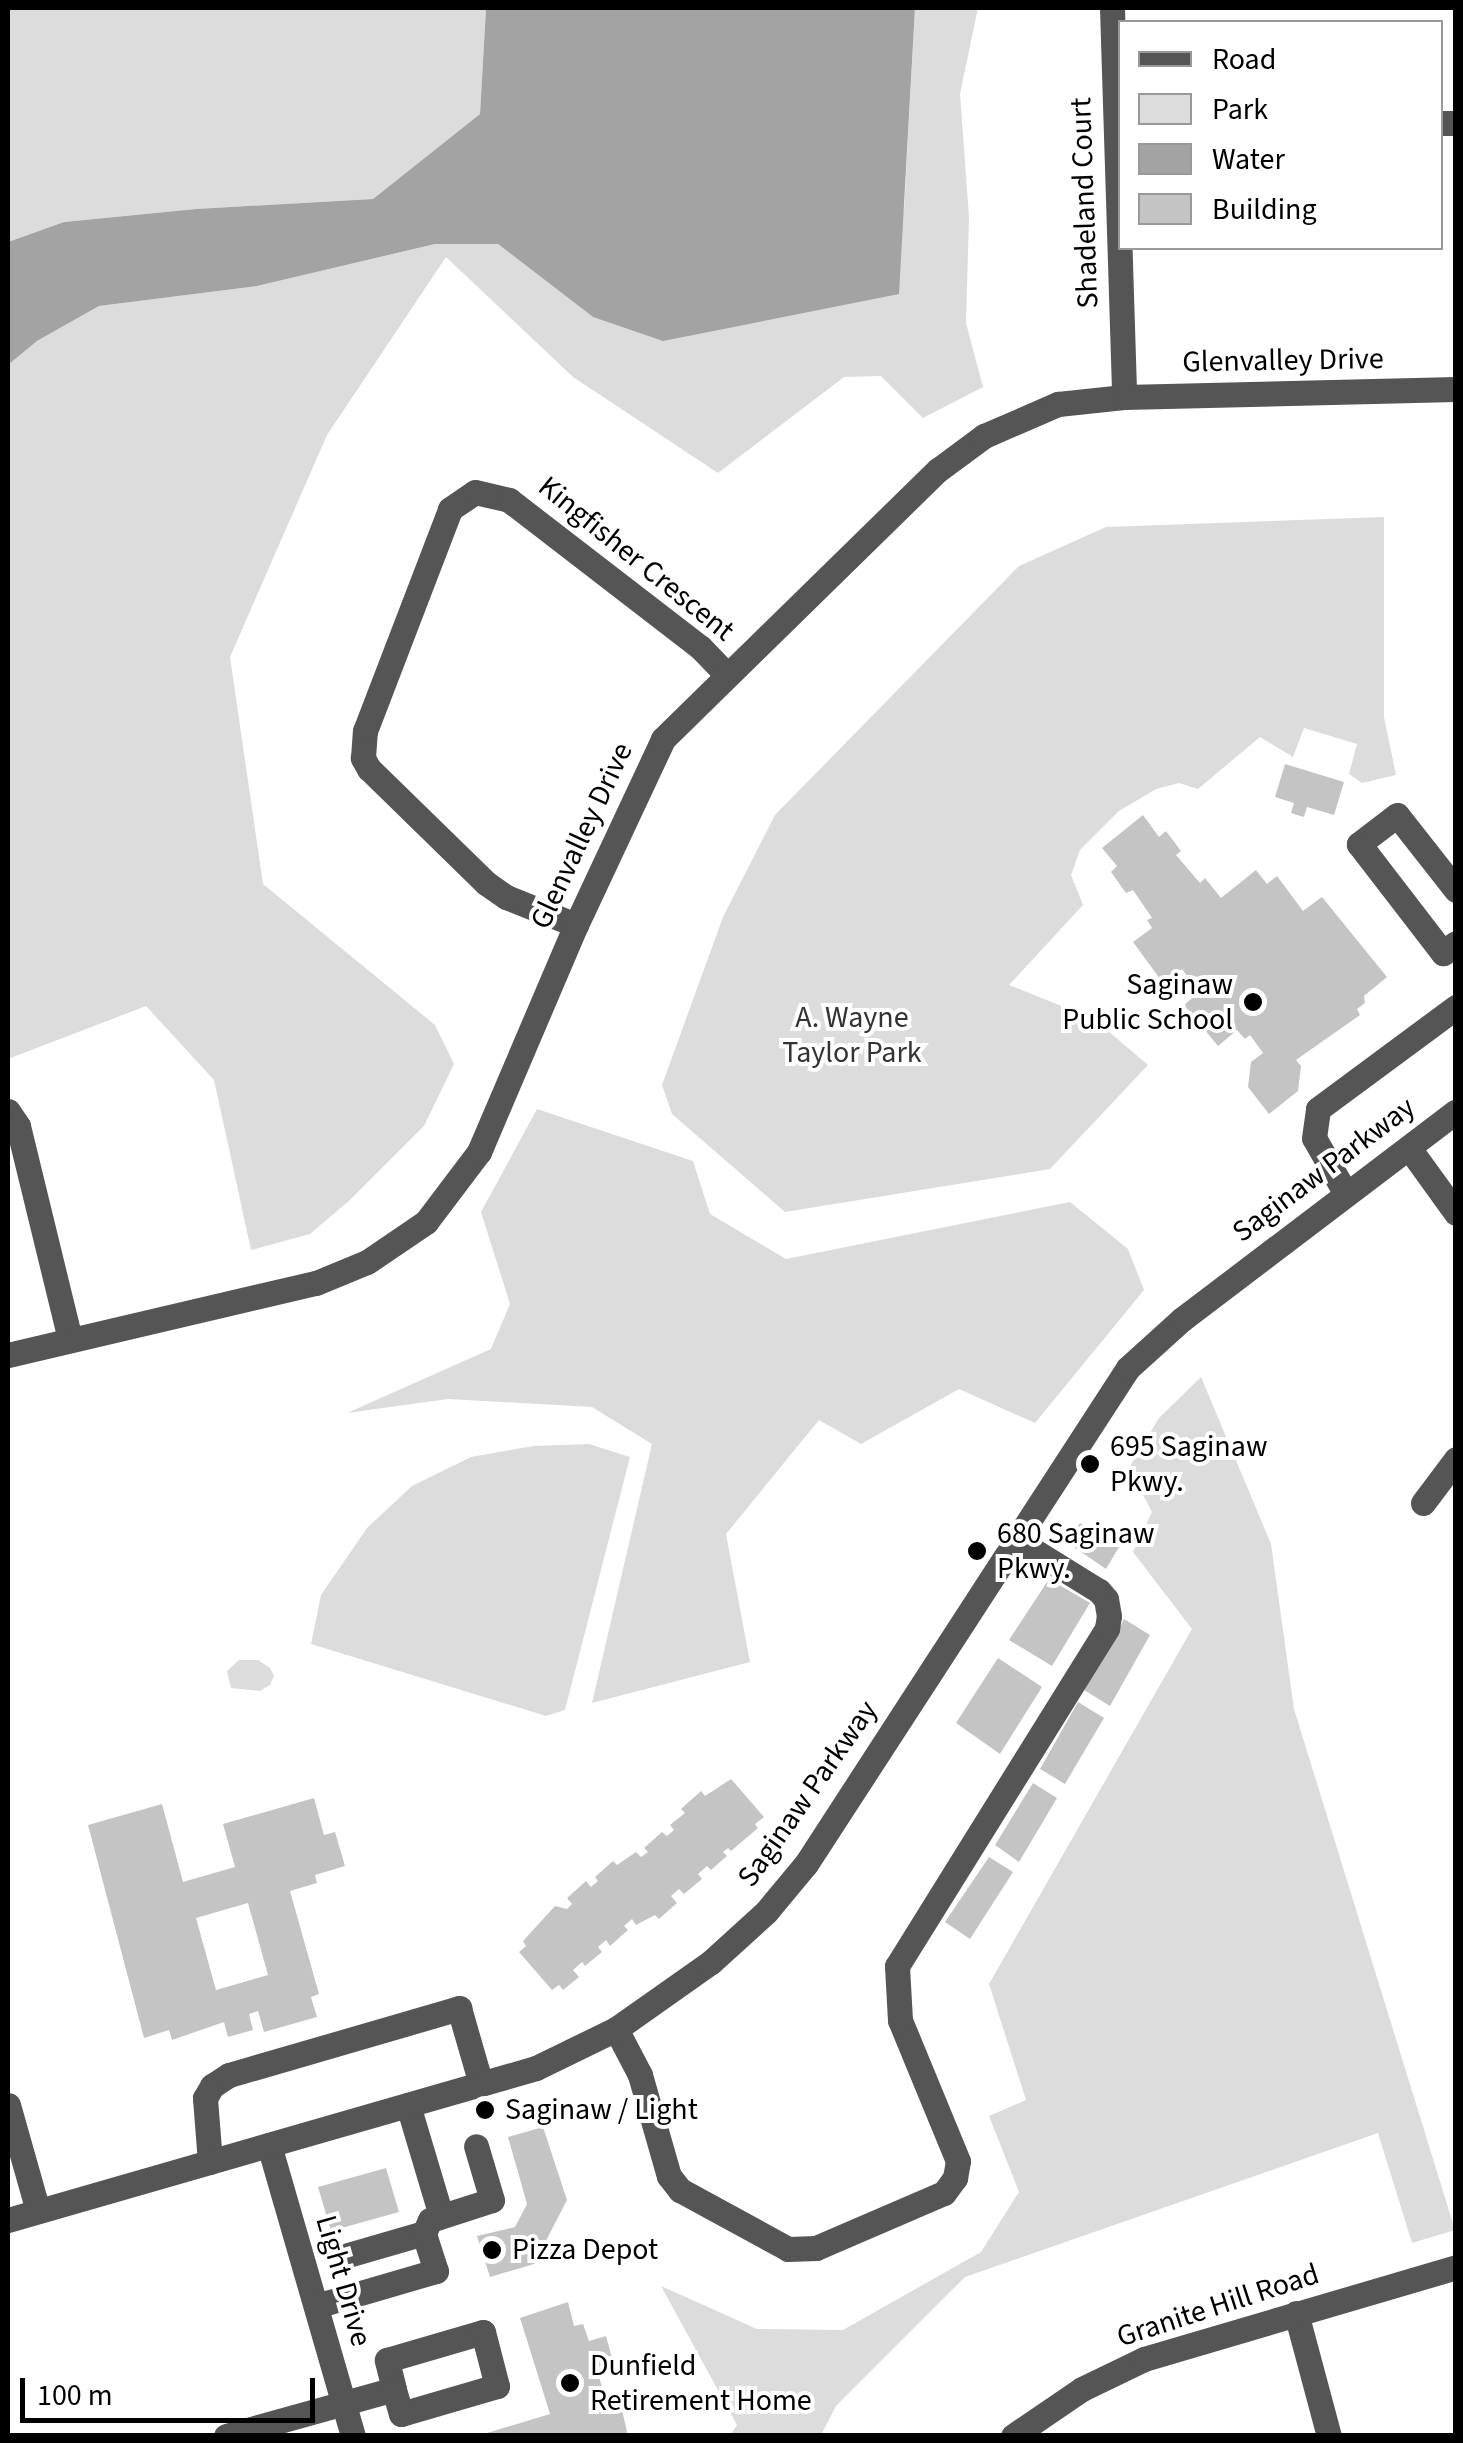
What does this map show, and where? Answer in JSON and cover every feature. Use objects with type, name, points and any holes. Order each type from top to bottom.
[{"type":"street","name":"Shadeland Court","points":[[1112,8],[1118,133]]},
{"type":"street","name":"Shadeland Court","points":[[1121,250],[1124,397]]},
{"type":"street","name":"Glenvalley Drive","points":[[8,1355],[316,1283],[367,1262],[426,1222],[480,1152],[648,764],[684,714],[938,470],[984,436],[1058,404],[1124,397],[1456,389]]},
{"type":"street","name":"Kingfisher Crescent","points":[[576,925],[506,896],[486,883],[369,769],[364,758],[365,731],[450,508],[475,492],[510,500],[700,647],[726,674]]},
{"type":"street","points":[[1451,956],[1358,844],[1397,814],[1456,890]]},
{"type":"street","points":[[1346,1194],[1314,1138],[1318,1109],[1456,1007]]},
{"type":"street","name":"Saginaw Parkway","points":[[8,2220],[536,2068],[616,2029],[711,1962],[766,1912],[806,1864],[1128,1368],[1168,1331],[1456,1111]]},
{"type":"street","points":[[8,1112],[18,1126],[70,1339]]},
{"type":"street","points":[[1409,1148],[1456,1212]]},
{"type":"street","points":[[1423,1503],[1456,1459]]},
{"type":"street","points":[[616,2029],[640,2075],[669,2176],[680,2190],[788,2249],[816,2248],[944,2193],[955,2178],[958,2160],[900,2020],[897,1966],[1107,1628],[1109,1616],[1106,1599],[1099,1591],[1015,1538]]},
{"type":"street","points":[[210,2162],[205,2098],[212,2086],[229,2075],[459,2008],[481,2084]]},
{"type":"street","points":[[8,2105],[38,2211]]},
{"type":"street","points":[[316,2306],[436,2271],[433,2224],[408,2105]]},
{"type":"street","name":"Light Drive","points":[[269,2145],[353,2436]]},
{"type":"street","points":[[348,2255],[492,2200],[476,2146]]},
{"type":"street","name":"Granite Hill Road","points":[[1013,2436],[1082,2388],[1144,2359],[1456,2268]]},
{"type":"street","points":[[1296,2314],[1329,2436]]},
{"type":"street","points":[[483,2332],[497,2386],[405,2425],[394,2388],[387,2360],[483,2332]]},
{"type":"street","points":[[226,2436],[394,2388]]},
{"type":"green space","points":[[8,8],[486,8],[480,114],[373,199],[196,209],[64,222],[8,242]]},
{"type":"green space","points":[[915,8],[978,8],[960,94],[969,217],[966,323],[983,387],[923,418],[881,376],[844,377],[718,473],[573,377],[446,257],[327,435],[230,657],[263,884],[435,1025],[454,1064],[424,1126],[350,1200],[310,1234],[251,1250],[214,1080],[146,1006],[8,1059],[8,365],[37,341],[99,306],[257,286],[435,244],[498,244],[593,317],[904,211]]},
{"type":"green space","name":"A. Wayne Taylor Park","points":[[1384,517],[1384,717],[1396,775],[1362,783],[1349,774],[1357,744],[1304,728],[1293,757],[1260,737],[1198,789],[1179,783],[1156,789],[1119,811],[1080,850],[1071,875],[1083,905],[1009,985],[1094,1019],[1148,1065],[1050,1169],[785,1212],[672,1114],[662,1085],[723,917],[775,815],[1019,566],[1106,527]]},
{"type":"green space","points":[[537,1109],[693,1161],[710,1214],[786,1259],[1070,1202],[1128,1249],[1144,1290],[1035,1423],[959,1389],[861,1444],[819,1420],[726,1534],[750,1662],[592,1703],[652,1444],[592,1407],[448,1399],[347,1413],[491,1349],[510,1304],[481,1212]]},
{"type":"green space","points":[[1201,1377],[1271,1544],[1294,1709],[1455,2230],[1412,2243],[1378,2133],[965,2277],[836,2406],[821,2435],[730,2435],[737,2425],[661,2286],[757,2329],[843,2330],[981,2252],[1019,2192],[989,2116],[1026,2100],[989,1984],[1192,1629],[1133,1552],[1152,1512],[1129,1468],[1159,1418]]},
{"type":"green space","points":[[589,1444],[630,1457],[565,1710],[546,1716],[311,1644],[321,1595],[367,1528],[412,1486],[471,1457],[533,1446]]},
{"type":"green space","points":[[239,1660],[258,1660],[270,1668],[274,1676],[270,1685],[260,1691],[231,1688],[227,1671]]},
{"type":"water","points":[[486,8],[915,8],[899,294],[663,341],[593,317],[498,244],[435,244],[257,286],[99,306],[37,341],[8,365],[8,242],[64,222],[196,209],[373,199],[480,114]]},
{"type":"building","points":[[1285,764],[1344,782],[1334,815],[1307,807],[1304,817],[1291,813],[1294,803],[1275,797]]},
{"type":"building","points":[[1143,815],[1159,837],[1166,831],[1181,851],[1176,855],[1200,883],[1205,878],[1221,898],[1256,870],[1267,884],[1277,876],[1303,911],[1322,897],[1387,977],[1364,996],[1365,1003],[1357,1009],[1360,1015],[1296,1060],[1301,1066],[1298,1091],[1269,1114],[1248,1087],[1251,1062],[1263,1053],[1250,1035],[1245,1039],[1237,1030],[1218,1046],[1184,1005],[1204,988],[1196,976],[1190,980],[1182,969],[1163,983],[1133,942],[1152,928],[1147,920],[1152,918],[1133,890],[1126,893],[1111,872],[1117,866],[1102,848]]},
{"type":"building","points":[[1080,1523],[1119,1547],[1106,1569],[1068,1543]]},
{"type":"building","points":[[1049,1579],[1090,1603],[1052,1666],[1009,1640]]},
{"type":"building","points":[[1124,1619],[1150,1635],[1110,1706],[1084,1690]]},
{"type":"building","points":[[998,1658],[1042,1687],[1000,1754],[956,1723]]},
{"type":"building","points":[[1078,1702],[1104,1718],[1065,1784],[1040,1769]]},
{"type":"building","points":[[731,1779],[764,1817],[755,1824],[758,1828],[731,1851],[728,1848],[723,1852],[727,1856],[711,1870],[707,1866],[698,1874],[702,1879],[684,1894],[679,1889],[671,1896],[677,1903],[659,1919],[655,1915],[636,1925],[632,1919],[624,1926],[628,1930],[610,1946],[606,1940],[598,1947],[602,1952],[573,1970],[579,1977],[563,1990],[559,1985],[552,1990],[519,1952],[526,1946],[523,1941],[555,1906],[567,1909],[572,1904],[567,1898],[586,1881],[591,1887],[598,1881],[595,1877],[613,1861],[617,1865],[636,1852],[641,1857],[648,1852],[644,1848],[662,1832],[667,1836],[674,1830],[670,1825],[685,1813],[681,1809],[701,1791],[705,1796]]},
{"type":"building","points":[[1033,1783],[1057,1798],[1019,1862],[995,1845]]},
{"type":"building","points":[[314,1798],[324,1835],[335,1832],[345,1866],[315,1875],[317,1883],[290,1891],[319,1994],[311,1997],[317,2017],[264,2032],[258,2011],[249,2014],[253,2030],[228,2037],[224,2022],[172,2040],[169,2030],[144,2038],[88,1825],[162,1804],[183,1882],[235,1867],[223,1824]],"holes":[[[248,1903],[268,1975],[216,1990],[196,1918]]]},
{"type":"building","points":[[989,1857],[1013,1872],[970,1939],[945,1922]]},
{"type":"building","points":[[543,2127],[567,2200],[534,2264],[490,2277],[477,2236],[515,2227],[527,2204],[508,2137]]},
{"type":"building","points":[[386,2168],[399,2212],[331,2231],[318,2187]]},
{"type":"building","name":"Dunfield Retirement Home","points":[[568,2302],[574,2326],[583,2324],[589,2341],[606,2336],[613,2362],[596,2368],[607,2402],[619,2397],[628,2436],[477,2436],[550,2414],[520,2318]]},
{"type":"place","name":"Saginaw Public School","points":[[1253,1002]]},
{"type":"place","name":"695 Saginaw Pkwy.","points":[[1090,1464]]},
{"type":"place","name":"680 Saginaw Pkwy.","points":[[977,1551]]},
{"type":"place","name":"Saginaw / Light","points":[[485,2110]]},
{"type":"place","name":"Pizza Depot","points":[[492,2250]]},
{"type":"place","name":"Dunfield Retirement Home","points":[[570,2383]]}]
